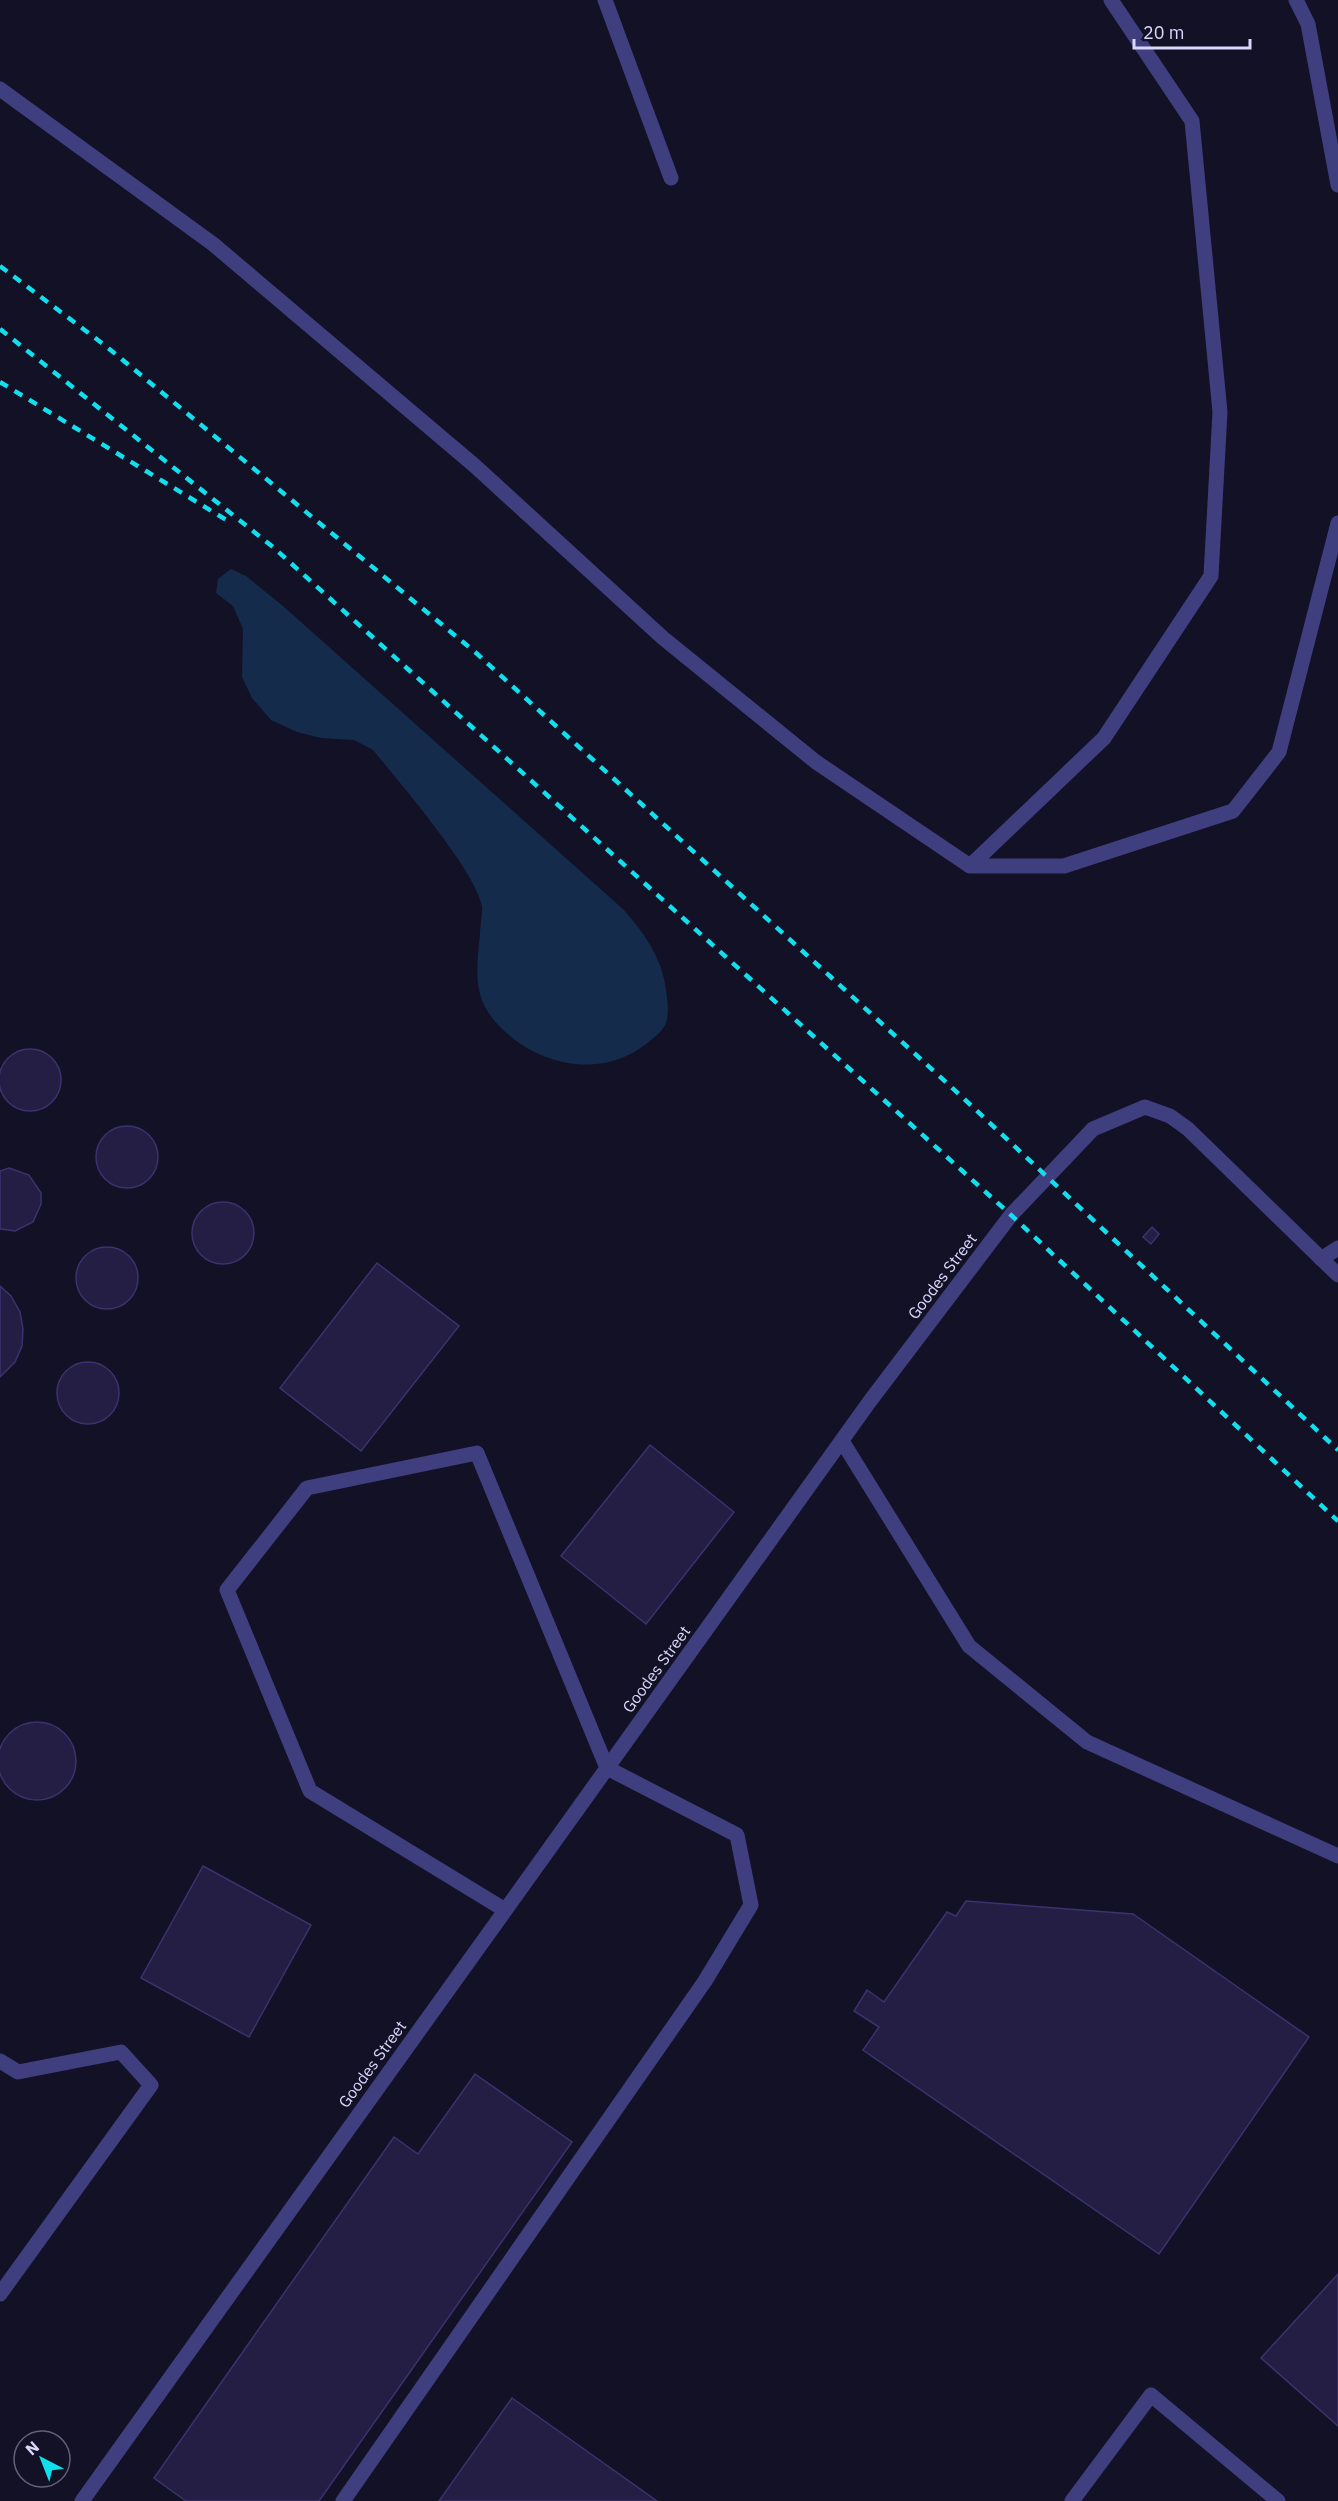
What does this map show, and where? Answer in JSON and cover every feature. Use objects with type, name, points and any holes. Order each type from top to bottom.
[{"type":"street","points":[[605,0],[671,178]]},
{"type":"street","points":[[970,866],[1104,738],[1211,576],[1220,412],[1192,121],[1111,0]]},
{"type":"street","points":[[1296,0],[1308,24],[1338,185]]},
{"type":"street","points":[[0,89],[213,244],[475,466],[663,638],[816,762],[970,866],[1064,866],[1233,811],[1279,752],[1338,523]]},
{"type":"street","name":"Goodes Street","points":[[82,2501],[842,1441],[1011,1215],[1093,1129],[1145,1107],[1170,1116],[1188,1129],[1338,1275]]},
{"type":"street","points":[[1321,1259],[1338,1248]]},
{"type":"street","points":[[842,1441],[969,1646],[1087,1742],[1338,1856]]},
{"type":"street","points":[[343,2501],[705,1981],[751,1905],[737,1835],[607,1768],[477,1453],[307,1488],[227,1590],[310,1791],[505,1910]]},
{"type":"street","points":[[0,2061],[18,2072],[121,2052],[151,2085],[0,2294]]},
{"type":"street","points":[[1072,2501],[1151,2396],[1278,2501]]},
{"type":"water","points":[[231,569],[246,576],[283,606],[624,910],[647,940],[658,961],[665,985],[668,1015],[665,1025],[655,1037],[626,1056],[610,1062],[574,1064],[557,1061],[524,1046],[497,1023],[488,1012],[479,988],[477,976],[482,906],[466,871],[435,826],[373,750],[354,740],[321,738],[297,732],[271,720],[252,698],[242,677],[243,629],[233,606],[216,593],[218,579]]},
{"type":"building","points":[[30,1049],[42,1051],[52,1058],[59,1068],[61,1080],[59,1092],[52,1102],[42,1109],[30,1111],[18,1109],[8,1102],[1,1092],[-1,1080],[1,1068],[8,1058],[18,1051]]},
{"type":"building","points":[[127,1126],[139,1128],[149,1135],[156,1145],[158,1157],[156,1169],[149,1179],[139,1186],[127,1188],[115,1186],[105,1179],[98,1169],[96,1157],[98,1145],[105,1135],[115,1128]]},
{"type":"building","points":[[9,1168],[29,1175],[41,1193],[41,1204],[33,1222],[15,1231],[0,1229],[0,1171]]},
{"type":"building","points":[[223,1202],[235,1204],[245,1211],[252,1221],[254,1233],[252,1245],[245,1255],[235,1262],[223,1264],[211,1262],[201,1255],[194,1245],[192,1233],[194,1221],[201,1211],[211,1204]]},
{"type":"building","points":[[1152,1227],[1159,1234],[1151,1244],[1143,1237]]},
{"type":"building","points":[[107,1247],[119,1249],[129,1256],[136,1266],[138,1278],[136,1290],[129,1300],[119,1307],[107,1309],[95,1307],[85,1300],[78,1290],[76,1278],[78,1266],[85,1256],[95,1249]]},
{"type":"building","points":[[377,1263],[459,1326],[361,1451],[280,1388]]},
{"type":"building","points":[[0,1286],[11,1296],[20,1312],[23,1329],[22,1346],[15,1362],[0,1377]]},
{"type":"building","points":[[88,1362],[100,1364],[110,1371],[117,1381],[119,1393],[117,1405],[110,1415],[100,1422],[88,1424],[76,1422],[66,1415],[59,1405],[57,1393],[59,1381],[66,1371],[76,1364]]},
{"type":"building","points":[[650,1445],[734,1512],[646,1624],[561,1556]]},
{"type":"building","points":[[29,1722],[45,1722],[59,1728],[70,1739],[76,1753],[76,1769],[70,1783],[59,1794],[45,1800],[29,1800],[15,1794],[4,1783],[-2,1769],[-2,1753],[4,1739],[15,1728]]},
{"type":"building","points":[[203,1866],[311,1925],[249,2037],[141,1978]]},
{"type":"building","points":[[966,1901],[1133,1914],[1309,2037],[1159,2254],[863,2050],[879,2027],[854,2011],[867,1990],[884,2002],[947,1912],[956,1916]]},
{"type":"building","points":[[475,2074],[572,2142],[319,2501],[186,2501],[154,2478],[394,2137],[418,2154]]},
{"type":"building","points":[[1338,2274],[1338,2426],[1261,2358]]},
{"type":"building","points":[[512,2398],[657,2501],[439,2501]]},
{"type":"railway","points":[[0,266],[107,347],[475,652],[960,1095],[1338,1450]]},
{"type":"railway","points":[[0,329],[273,547],[1011,1215],[1338,1521]]},
{"type":"railway","points":[[0,382],[228,521]]}]
